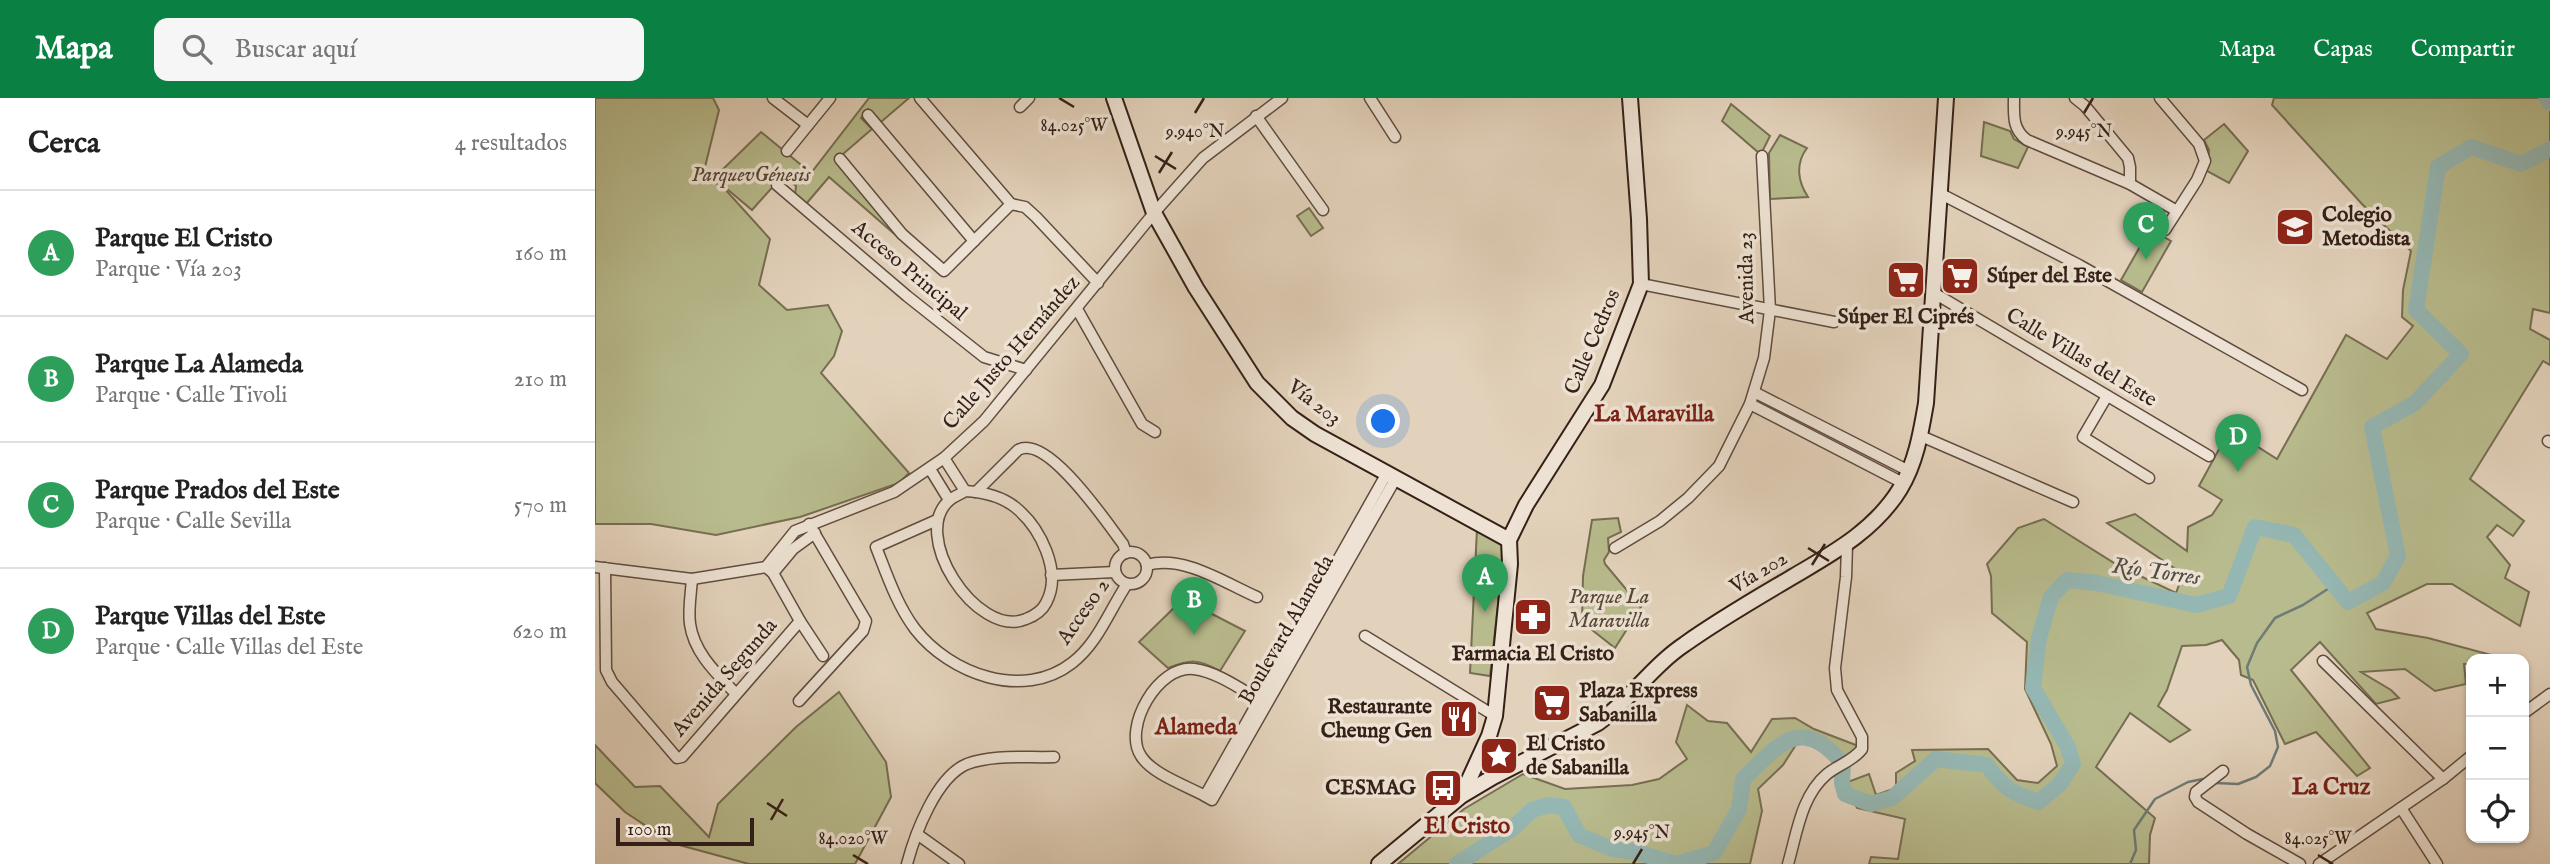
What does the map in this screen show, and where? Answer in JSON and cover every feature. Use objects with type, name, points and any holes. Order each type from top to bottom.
[{"type":"main road","name":"Vía 203","points":[[1114,98],[1154,213],[1196,288],[1257,383],[1292,418],[1315,434],[1509,540]]},
{"type":"main road","name":"Calle Cedros","points":[[1509,540],[1526,505],[1602,385],[1641,285],[1630,98]]},
{"type":"main road","name":"Vía 202","points":[[1379,864],[1461,796],[1501,772],[1598,723],[1680,647],[1708,627],[1847,545],[1880,515],[1906,477],[1921,436],[1926,402],[1946,98]]},
{"type":"main road","points":[[1461,796],[1481,756],[1495,716],[1510,564],[1509,540]]},
{"type":"main road","points":[[1481,756],[1485,763],[1501,772]]},
{"type":"street","points":[[773,98],[808,125]]},
{"type":"street","points":[[787,151],[830,98]]},
{"type":"street","points":[[920,98],[1011,204]]},
{"type":"street","points":[[1020,107],[1029,98]]},
{"type":"street","name":"Calle Justo Hernández","points":[[769,570],[790,536],[810,524],[894,492],[944,458],[984,421],[1154,213],[1203,158],[1282,98]]},
{"type":"street","points":[[1370,98],[1395,137]]},
{"type":"street","points":[[2014,98],[2014,124],[2020,135],[2027,140],[2130,184],[2177,211]]},
{"type":"street","points":[[2075,98],[2085,106],[2128,158],[2130,184]]},
{"type":"street","points":[[2160,98],[2199,144],[2204,155],[2201,173],[2165,230]]},
{"type":"street","points":[[868,115],[974,241]]},
{"type":"street","points":[[1256,116],[1323,211]]},
{"type":"street","name":"Avenida 23","points":[[1615,548],[1660,521],[1688,498],[1719,466],[1750,404],[1764,358],[1770,310],[1762,156]]},
{"type":"street","points":[[840,159],[902,234],[944,271],[1011,204],[1020,204],[1036,217],[1098,283]]},
{"type":"street","name":"Acceso Principal","points":[[777,185],[907,296],[984,357],[1026,370]]},
{"type":"street","points":[[1941,194],[2079,265],[2302,390]]},
{"type":"street","points":[[1641,285],[1834,323]]},
{"type":"street","name":"Calle Villas del Este","points":[[1934,293],[2209,456]]},
{"type":"street","points":[[1077,309],[1142,424],[1155,432]]},
{"type":"street","points":[[1754,392],[1906,477]]},
{"type":"street","points":[[2107,396],[2083,437],[2149,478]]},
{"type":"street","points":[[1750,404],[1906,477]]},
{"type":"street","points":[[1921,436],[2073,502]]},
{"type":"street","points":[[944,458],[971,491],[999,497],[1015,507],[1031,523],[1049,560],[1050,592],[1039,612],[1019,622],[997,618],[964,595],[952,578],[938,541],[937,520],[949,500],[971,491],[1018,450],[1031,447],[1071,476],[1123,544],[1126,553]]},
{"type":"street","points":[[930,469],[949,500]]},
{"type":"street","name":"Boulevard Alameda","points":[[1263,702],[1208,672],[1191,668],[1175,672],[1161,681],[1136,724],[1135,740],[1139,754],[1154,769],[1205,796],[1263,702],[1391,476]]},
{"type":"street","name":"Acceso 2","points":[[937,520],[876,547],[899,605],[914,628],[929,644],[976,674],[1012,681],[1031,680],[1061,670],[1089,647],[1127,584]]},
{"type":"street","points":[[799,701],[866,627],[866,621],[810,524]]},
{"type":"street","points":[[600,568],[692,579],[769,570],[815,534]]},
{"type":"street","points":[[1788,864],[1808,798],[1828,773],[1855,757],[1862,749],[1862,737],[1837,690],[1835,668],[1846,577],[1847,545]]},
{"type":"street","points":[[1126,553],[1142,556],[1147,565],[1143,580],[1133,585],[1119,580],[1115,572],[1116,562],[1126,553]]},
{"type":"street","points":[[1147,565],[1159,562],[1179,563],[1257,597]]},
{"type":"street","name":"Avenida Segunda","points":[[600,568],[606,670],[612,682],[634,709],[679,759],[800,621]]},
{"type":"street","points":[[769,570],[824,656]]},
{"type":"street","points":[[1051,575],[1115,572]]},
{"type":"street","points":[[692,579],[690,624],[695,640],[712,669],[736,694]]},
{"type":"street","points":[[1365,636],[1495,716]]},
{"type":"street","points":[[2323,661],[2443,779]]},
{"type":"street","points":[[2529,709],[2550,694]]},
{"type":"street","points":[[907,864],[925,814],[952,774],[965,765],[984,760],[1054,757]]},
{"type":"street","points":[[2319,864],[2443,779],[2466,760]]},
{"type":"street","points":[[2223,771],[2196,792],[2198,802],[2300,864]]},
{"type":"street","points":[[2401,808],[2437,864]]},
{"type":"street","points":[[917,834],[959,864]]},
{"type":"green space","points":[[595,98],[713,98],[719,110],[703,175],[724,188],[770,239],[759,285],[787,310],[828,305],[842,331],[834,356],[821,373],[909,473],[899,483],[800,517],[716,535],[651,524],[595,524]]},
{"type":"green space","name":"ParquevGénesis","points":[[869,98],[909,98],[881,122],[868,109],[861,118],[872,129],[836,160],[907,245],[829,177],[806,204],[795,195],[796,186],[790,181],[778,181],[752,210],[714,178],[761,132],[811,173]]},
{"type":"green space","points":[[2274,98],[2550,98],[2550,313],[2533,309],[2530,329],[2550,340],[2550,365],[2543,361],[2470,479],[2524,521],[2513,536],[2497,525],[2487,537],[2510,565],[2505,578],[2529,592],[2520,626],[2452,584],[2427,584],[2367,613],[2376,629],[2428,638],[2487,654],[2466,654],[2466,684],[2435,691],[2405,669],[2361,672],[2399,698],[2376,704],[2320,642],[2291,670],[2370,768],[2357,776],[2316,732],[2285,744],[2253,680],[2241,675],[2239,660],[2222,640],[2206,645],[2182,646],[2167,690],[2158,706],[2190,730],[2170,742],[2130,713],[2096,767],[2155,818],[2150,835],[2149,864],[1869,864],[1871,857],[1898,859],[1905,819],[1857,808],[1845,783],[1869,774],[1876,795],[1896,788],[1896,773],[1915,761],[1912,750],[1988,749],[2017,780],[2038,783],[2057,766],[2051,744],[2025,689],[2027,642],[1992,613],[1991,576],[1987,564],[2018,528],[2044,519],[2119,566],[2176,593],[2183,574],[2107,523],[2135,514],[2187,551],[2188,527],[2212,515],[2222,500],[2199,486],[2230,429],[2277,459],[2346,335],[2387,359],[2413,326],[2402,317],[2403,290],[2411,251],[2362,204],[2272,105]]},
{"type":"green space","points":[[1731,104],[1770,136],[1762,152],[1759,153],[1722,121]]},
{"type":"green space","points":[[1984,122],[2010,131],[2014,139],[2028,147],[2018,168],[1981,156]]},
{"type":"green space","points":[[2224,124],[2248,151],[2229,183],[2207,171],[2209,150],[2204,140]]},
{"type":"green space","points":[[1780,135],[1807,148],[1799,173],[1808,197],[1770,199],[1769,153]]},
{"type":"green space","points":[[1309,208],[1323,228],[1311,236],[1297,216]]},
{"type":"green space","points":[[2150,229],[2171,241],[2142,292],[2121,280]]},
{"type":"green space","name":"Parque La Maravilla","points":[[1618,518],[1621,532],[1608,538],[1609,552],[1604,560],[1605,564],[1641,607],[1615,648],[1582,622],[1583,576],[1592,520]]},
{"type":"green space","points":[[1477,529],[1503,543],[1504,550],[1490,676],[1470,673]]},
{"type":"green space","points":[[1183,599],[1245,631],[1220,671],[1195,662],[1168,668],[1139,642]]},
{"type":"green space","points":[[839,692],[886,762],[891,797],[855,864],[749,864],[672,843],[625,812],[595,783],[595,745],[635,787],[660,786],[709,837],[718,804],[796,727]]},
{"type":"green space","points":[[1687,705],[1708,721],[1727,723],[1751,752],[1772,719],[1795,718],[1814,729],[1861,747],[1850,760],[1801,737],[1783,765],[1758,789],[1762,811],[1750,864],[1398,864],[1464,809],[1523,774],[1565,789],[1632,785],[1659,779],[1687,759],[1676,742]]},
{"type":"waterway","name":"Río Torres","points":[[2546,98],[2550,103]]},
{"type":"waterway","name":"Río Torres","points":[[1676,864],[1714,853],[1739,809],[1743,779],[1779,746],[1802,737],[1815,740],[1843,764],[1842,783],[1845,794],[1871,804],[1892,798],[1936,759],[1987,765],[2009,789],[2038,802],[2059,785],[2073,764],[2068,747],[2033,688],[2039,638],[2051,597],[2067,580],[2097,583],[2196,605],[2229,596],[2255,527],[2294,535],[2348,602],[2383,583],[2398,556],[2372,427],[2415,403],[2461,354],[2416,310],[2438,167],[2471,147],[2521,164],[2550,149]]},
{"type":"waterway","points":[[2216,783],[2238,784],[2256,777],[2270,766],[2278,747],[2275,731],[2251,685],[2247,667],[2257,643],[2275,618],[2303,605],[2334,585]]},
{"type":"waterway","points":[[2130,864],[2136,850],[2134,830],[2155,799],[2188,782],[2203,779]]},
{"type":"waterway","name":"Río Torres","points":[[1457,864],[1513,828],[1532,810],[1548,805],[1564,807],[1579,835],[1612,849],[1636,852],[1676,864]]},
{"type":"place","name":"Colegio Metodista","points":[[2295,227]]},
{"type":"place","name":"Parque Prados del Este","points":[[2146,260]]},
{"type":"place","name":"Súper del Este","points":[[1960,276]]},
{"type":"place","name":"Súper El Ciprés","points":[[1906,280]]},
{"type":"place","name":"Parque Villas del Este","points":[[2238,472]]},
{"type":"place","name":"Parque El Cristo","points":[[1485,612]]},
{"type":"place","name":"Farmacia El Cristo","points":[[1533,617]]},
{"type":"place","name":"Parque La Alameda","points":[[1194,635]]},
{"type":"place","name":"Plaza Express Sabanilla","points":[[1552,703]]},
{"type":"place","name":"Restaurante Cheung Gen","points":[[1459,719]]},
{"type":"place","name":"El Cristo de Sabanilla","points":[[1499,756]]},
{"type":"place","name":"CESMAG","points":[[1443,788]]},
{"type":"district","name":"La Maravilla","points":[[1654,414]]},
{"type":"district","name":"Alameda","points":[[1196,727]]},
{"type":"district","name":"La Cruz","points":[[2331,787]]},
{"type":"district","name":"El Cristo","points":[[1467,826]]}]
